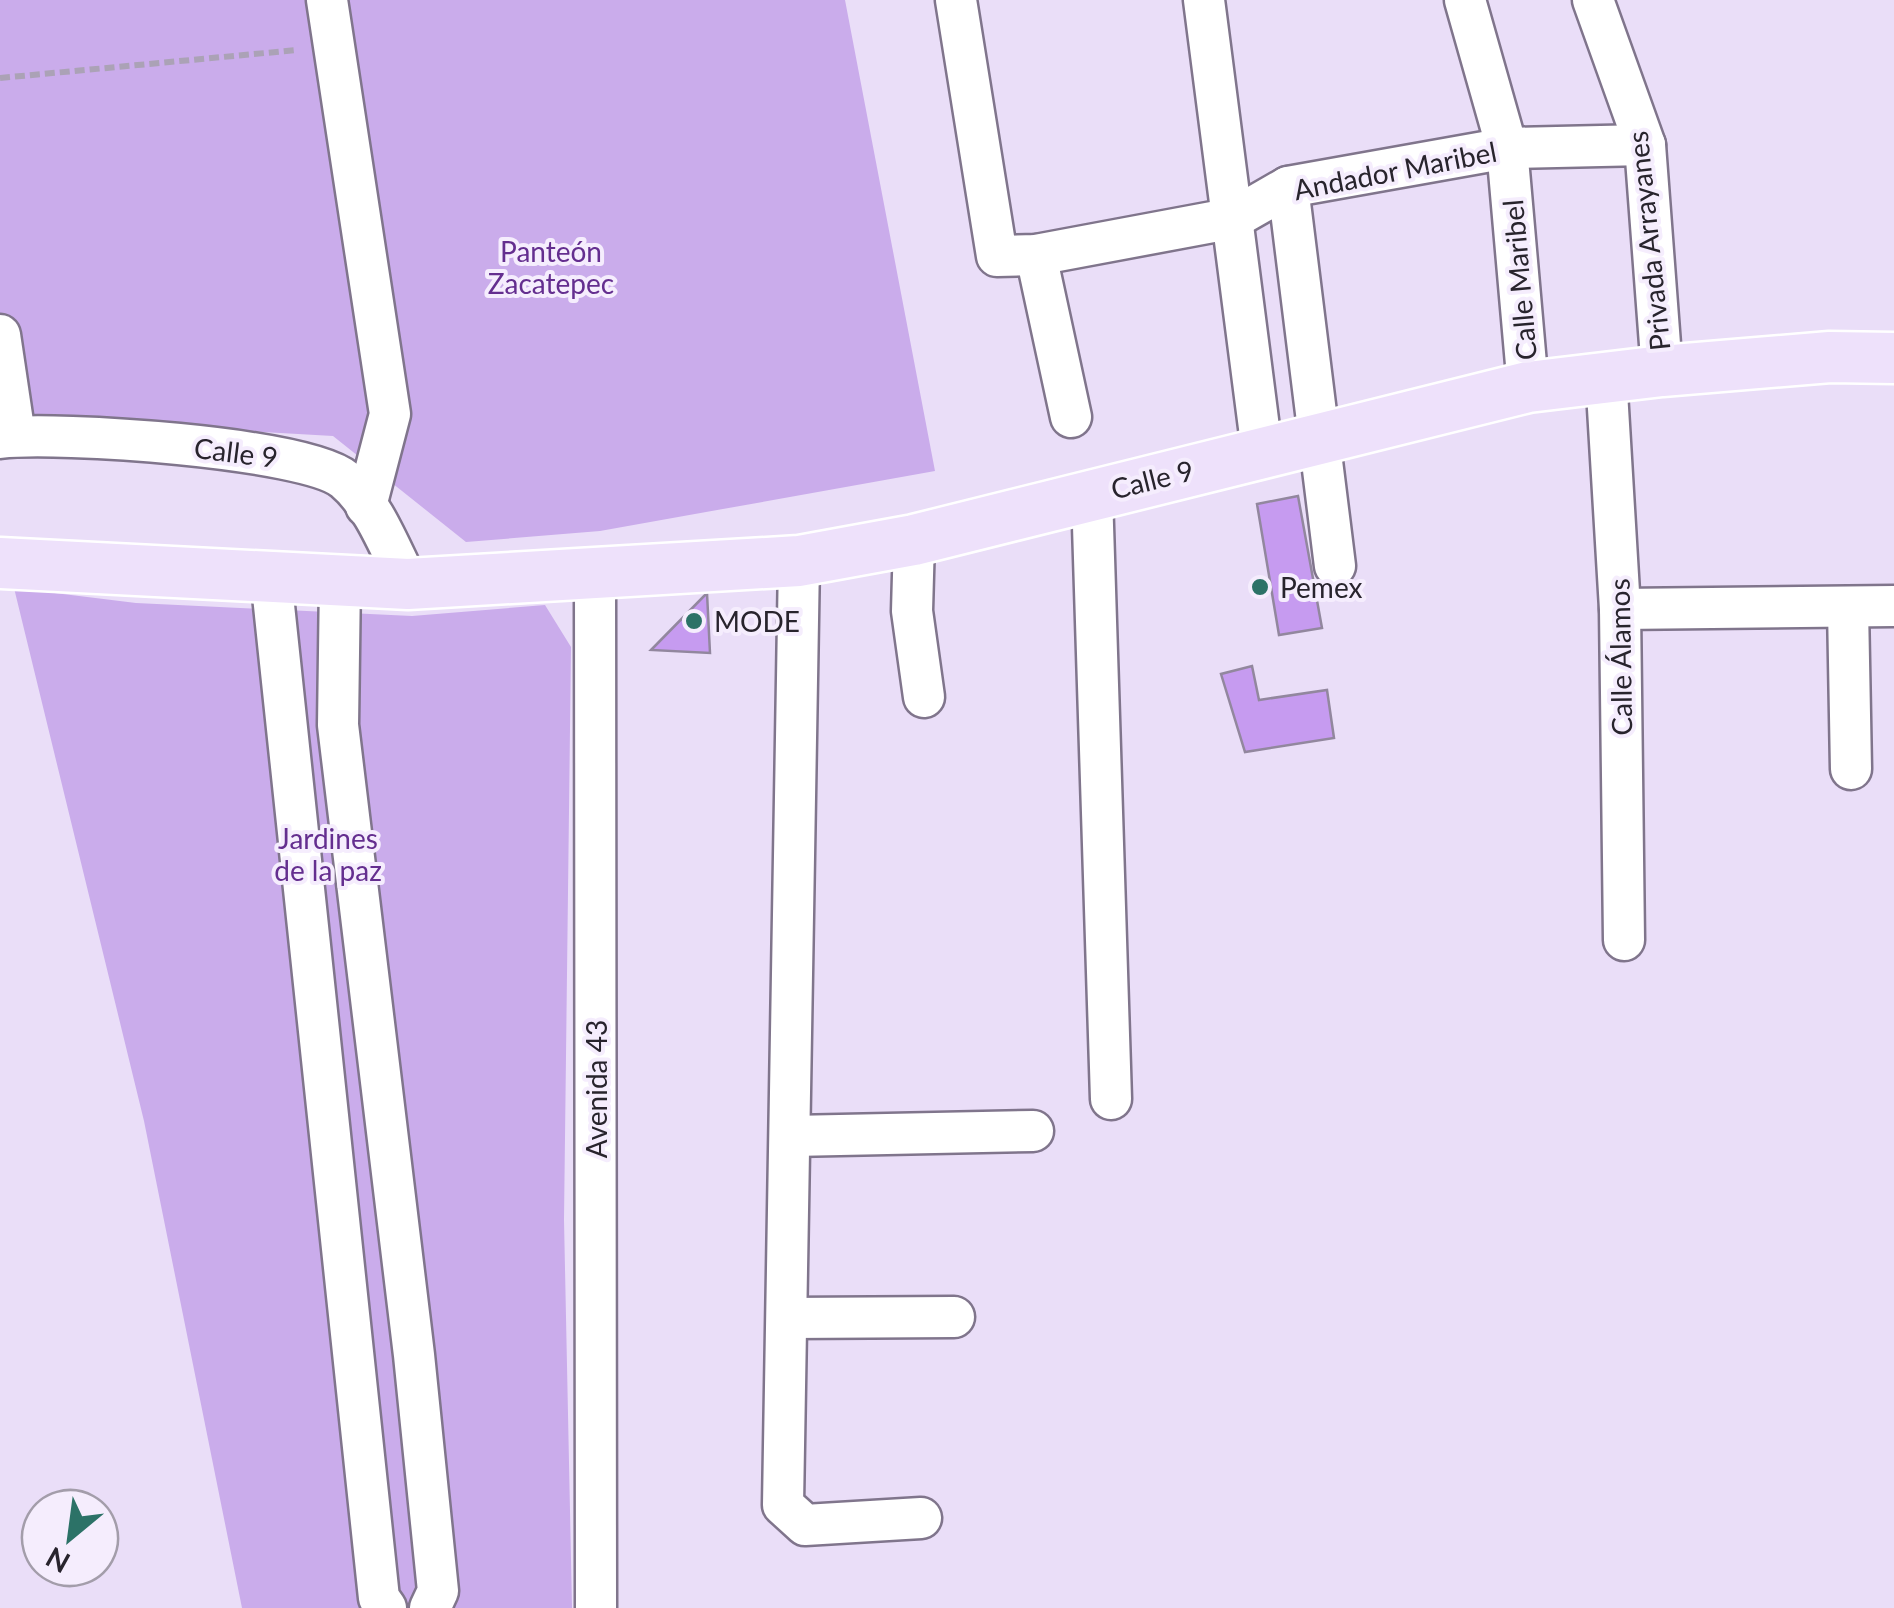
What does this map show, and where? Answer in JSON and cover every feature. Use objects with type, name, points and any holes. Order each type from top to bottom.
[{"type":"main road","name":"Calle 9","points":[[0,564],[408,584],[595,570],[799,562],[914,540],[1318,436],[1528,387],[1606,375],[1830,358],[1894,358]]},
{"type":"street","points":[[327,0],[390,414],[366,506]]},
{"type":"street","points":[[956,0],[997,256],[1036,255],[1072,416]]},
{"type":"street","points":[[1204,0],[1262,451]]},
{"type":"street","name":"Calle Maribel","points":[[1464,0],[1507,148],[1528,387]]},
{"type":"street","name":"Privada Arrayanes","points":[[1592,0],[1645,145],[1662,371]]},
{"type":"street","name":"Andador Maribel","points":[[1036,255],[1234,218],[1288,187],[1507,148],[1645,145]]},
{"type":"street","points":[[1288,187],[1335,566]]},
{"type":"street","points":[[0,335],[8,437]]},
{"type":"street","name":"Calle Álamos","points":[[1606,375],[1620,609],[1624,940]]},
{"type":"street","name":"Calle 9","points":[[8,437],[202,446],[307,462],[345,479],[366,506],[408,584]]},
{"type":"street","points":[[1092,494],[1112,1099]]},
{"type":"street","points":[[914,540],[912,611],[924,697]]},
{"type":"street","points":[[799,562],[783,1505],[805,1525],[921,1518]]},
{"type":"street","name":"Avenida 43","points":[[595,570],[596,1608]]},
{"type":"street","points":[[271,577],[379,1598],[386,1608]]},
{"type":"street","points":[[340,580],[338,725],[414,1355],[438,1591],[430,1608]]},
{"type":"street","points":[[1848,606],[1851,769]]},
{"type":"street","points":[[1620,609],[1894,606]]},
{"type":"street","points":[[315,976],[369,972]]},
{"type":"street","points":[[792,1136],[1033,1131]]},
{"type":"street","points":[[789,1318],[954,1317]]},
{"type":"street","points":[[353,1358],[414,1355]]},
{"type":"path","points":[[0,78],[334,46]]},
{"type":"green space","name":"Panteón Zacatepec","points":[[0,0],[845,0],[935,471],[600,531],[466,542],[333,436],[0,417]]},
{"type":"green space","name":"Jardines de la paz","points":[[14,588],[136,603],[412,616],[545,605],[571,647],[564,1220],[572,1608],[242,1608],[144,1121]]},
{"type":"building","points":[[1298,496],[1322,628],[1279,635],[1257,504]]},
{"type":"building","name":"MODE","points":[[707,593],[710,653],[651,650]]},
{"type":"building","points":[[1252,666],[1259,700],[1327,690],[1334,738],[1245,752],[1221,674]]},
{"type":"place","name":"Pemex","points":[[1260,587]]},
{"type":"place","name":"MODE","points":[[694,621]]}]
